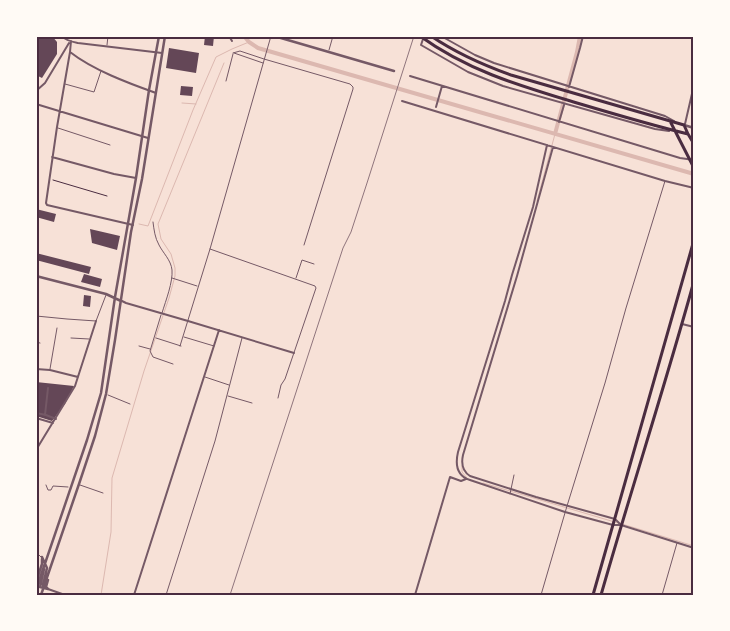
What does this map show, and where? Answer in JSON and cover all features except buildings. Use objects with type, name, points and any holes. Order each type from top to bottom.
[{"type":"main road","points":[[420,36],[467,65],[502,80],[688,134]]},
{"type":"main road","points":[[431,36],[490,68],[684,125],[694,144]]},
{"type":"main road","points":[[671,122],[674,131],[692,159],[693,167]]},
{"type":"main road","points":[[593,595],[694,240]]},
{"type":"main road","points":[[601,595],[694,281]]},
{"type":"street","points":[[36,590],[87,440],[100,395],[159,36]]},
{"type":"street","points":[[41,595],[95,436],[105,395],[116,340],[133,225],[165,36]]},
{"type":"street","points":[[229,36],[232,41]]},
{"type":"street","points":[[424,36],[422,45],[468,72],[503,86],[655,130],[674,131]]},
{"type":"street","points":[[441,36],[494,63],[665,116],[694,128]]},
{"type":"street","points":[[569,87],[583,36]]},
{"type":"street","points":[[63,37],[71,41],[162,53]]},
{"type":"street","points":[[272,37],[394,71]]},
{"type":"street","points":[[71,41],[46,203],[47,205],[133,225]]},
{"type":"street","points":[[36,91],[45,83],[71,41]]},
{"type":"street","points":[[70,52],[84,62],[156,93]]},
{"type":"street","points":[[153,68],[160,69]]},
{"type":"street","points":[[410,76],[680,158],[692,159]]},
{"type":"street","points":[[684,125],[694,85]]},
{"type":"street","points":[[436,107],[442,86]]},
{"type":"street","points":[[402,100],[665,181],[694,188]]},
{"type":"street","points":[[36,104],[148,138]]},
{"type":"street","points":[[559,122],[564,104]]},
{"type":"street","points":[[688,134],[694,136]]},
{"type":"street","points":[[547,145],[533,207],[458,452],[457,468],[459,473],[466,479],[510,494],[566,512],[613,525],[621,525],[694,548]]},
{"type":"street","points":[[553,146],[518,276],[490,363],[462,462],[462,468],[470,476],[615,519],[621,525]]},
{"type":"street","points":[[52,158],[136,178]]},
{"type":"street","points":[[36,276],[106,294],[126,303],[294,353]]},
{"type":"street","points":[[36,450],[72,393],[79,377],[96,321]]},
{"type":"street","points":[[682,324],[694,327]]},
{"type":"street","points":[[134,595],[218,330]]},
{"type":"street","points":[[36,369],[50,370],[79,377]]},
{"type":"street","points":[[45,415],[48,388]]},
{"type":"street","points":[[100,395],[105,395]]},
{"type":"street","points":[[36,414],[56,419]]},
{"type":"street","points":[[36,418],[53,423]]},
{"type":"street","points":[[415,595],[450,477],[461,481],[466,479]]},
{"type":"street","points":[[70,486],[79,486]]},
{"type":"street","points":[[42,557],[45,563],[40,587],[65,595]]},
{"type":"street","points":[[36,582],[42,564],[42,557]]},
{"type":"street","points":[[48,590],[46,587],[50,566]]},
{"type":"lane","points":[[71,36],[71,41]]},
{"type":"lane","points":[[106,46],[108,36]]},
{"type":"lane","points":[[328,53],[333,36]]},
{"type":"lane","points":[[154,337],[180,346],[184,336],[272,37]]},
{"type":"lane","points":[[233,53],[240,51],[350,84],[353,87],[304,245]]},
{"type":"lane","points":[[233,53],[263,63]]},
{"type":"lane","points":[[226,81],[233,53]]},
{"type":"lane","points":[[64,84],[94,92],[101,70]]},
{"type":"lane","points":[[57,127],[110,145]]},
{"type":"lane","points":[[542,595],[566,512],[566,506],[574,485],[665,181]]},
{"type":"lane","points":[[154,222],[157,240],[171,264],[172,278],[150,350],[153,357],[173,364]]},
{"type":"lane","points":[[210,250],[296,278],[316,288],[278,398]]},
{"type":"lane","points":[[296,278],[302,260],[314,264]]},
{"type":"lane","points":[[172,278],[198,286]]},
{"type":"lane","points":[[36,316],[96,321],[106,294]]},
{"type":"lane","points":[[50,370],[57,328]]},
{"type":"lane","points":[[184,336],[214,346]]},
{"type":"lane","points":[[72,338],[90,339]]},
{"type":"lane","points":[[166,595],[215,441],[242,338]]},
{"type":"lane","points":[[36,342],[40,343]]},
{"type":"lane","points":[[139,346],[150,350]]},
{"type":"lane","points":[[204,377],[230,386]]},
{"type":"lane","points":[[105,395],[130,404]]},
{"type":"lane","points":[[228,396],[252,403]]},
{"type":"lane","points":[[36,443],[40,445]]},
{"type":"lane","points":[[510,494],[514,475]]},
{"type":"lane","points":[[46,485],[48,490],[51,490],[56,485],[70,486]]},
{"type":"lane","points":[[79,486],[103,492]]},
{"type":"lane","points":[[36,538],[38,525]]},
{"type":"lane","points":[[662,595],[678,543]]},
{"type":"lane","points":[[36,552],[42,557]]},
{"type":"lane","points":[[45,563],[50,566]]},
{"type":"path","points":[[49,178],[107,196]]},
{"type":"waterway","points":[[244,36],[258,48],[694,174]]},
{"type":"waterway","points":[[555,134],[580,36]]},
{"type":"waterway","points":[[139,224],[148,226],[193,110],[216,57],[249,42]]},
{"type":"waterway","points":[[101,595],[111,532],[112,478],[175,276],[171,254],[161,239],[158,224],[224,63]]},
{"type":"waterway","points":[[182,103],[196,104]]},
{"type":"waterway","points":[[537,201],[555,134]]},
{"type":"waterway","points":[[462,466],[462,472],[467,478]]},
{"type":"waterway","points":[[483,483],[618,523]]},
{"type":"waterway","points":[[622,524],[694,546]]},
{"type":"railway","points":[[230,595],[414,36]]}]
